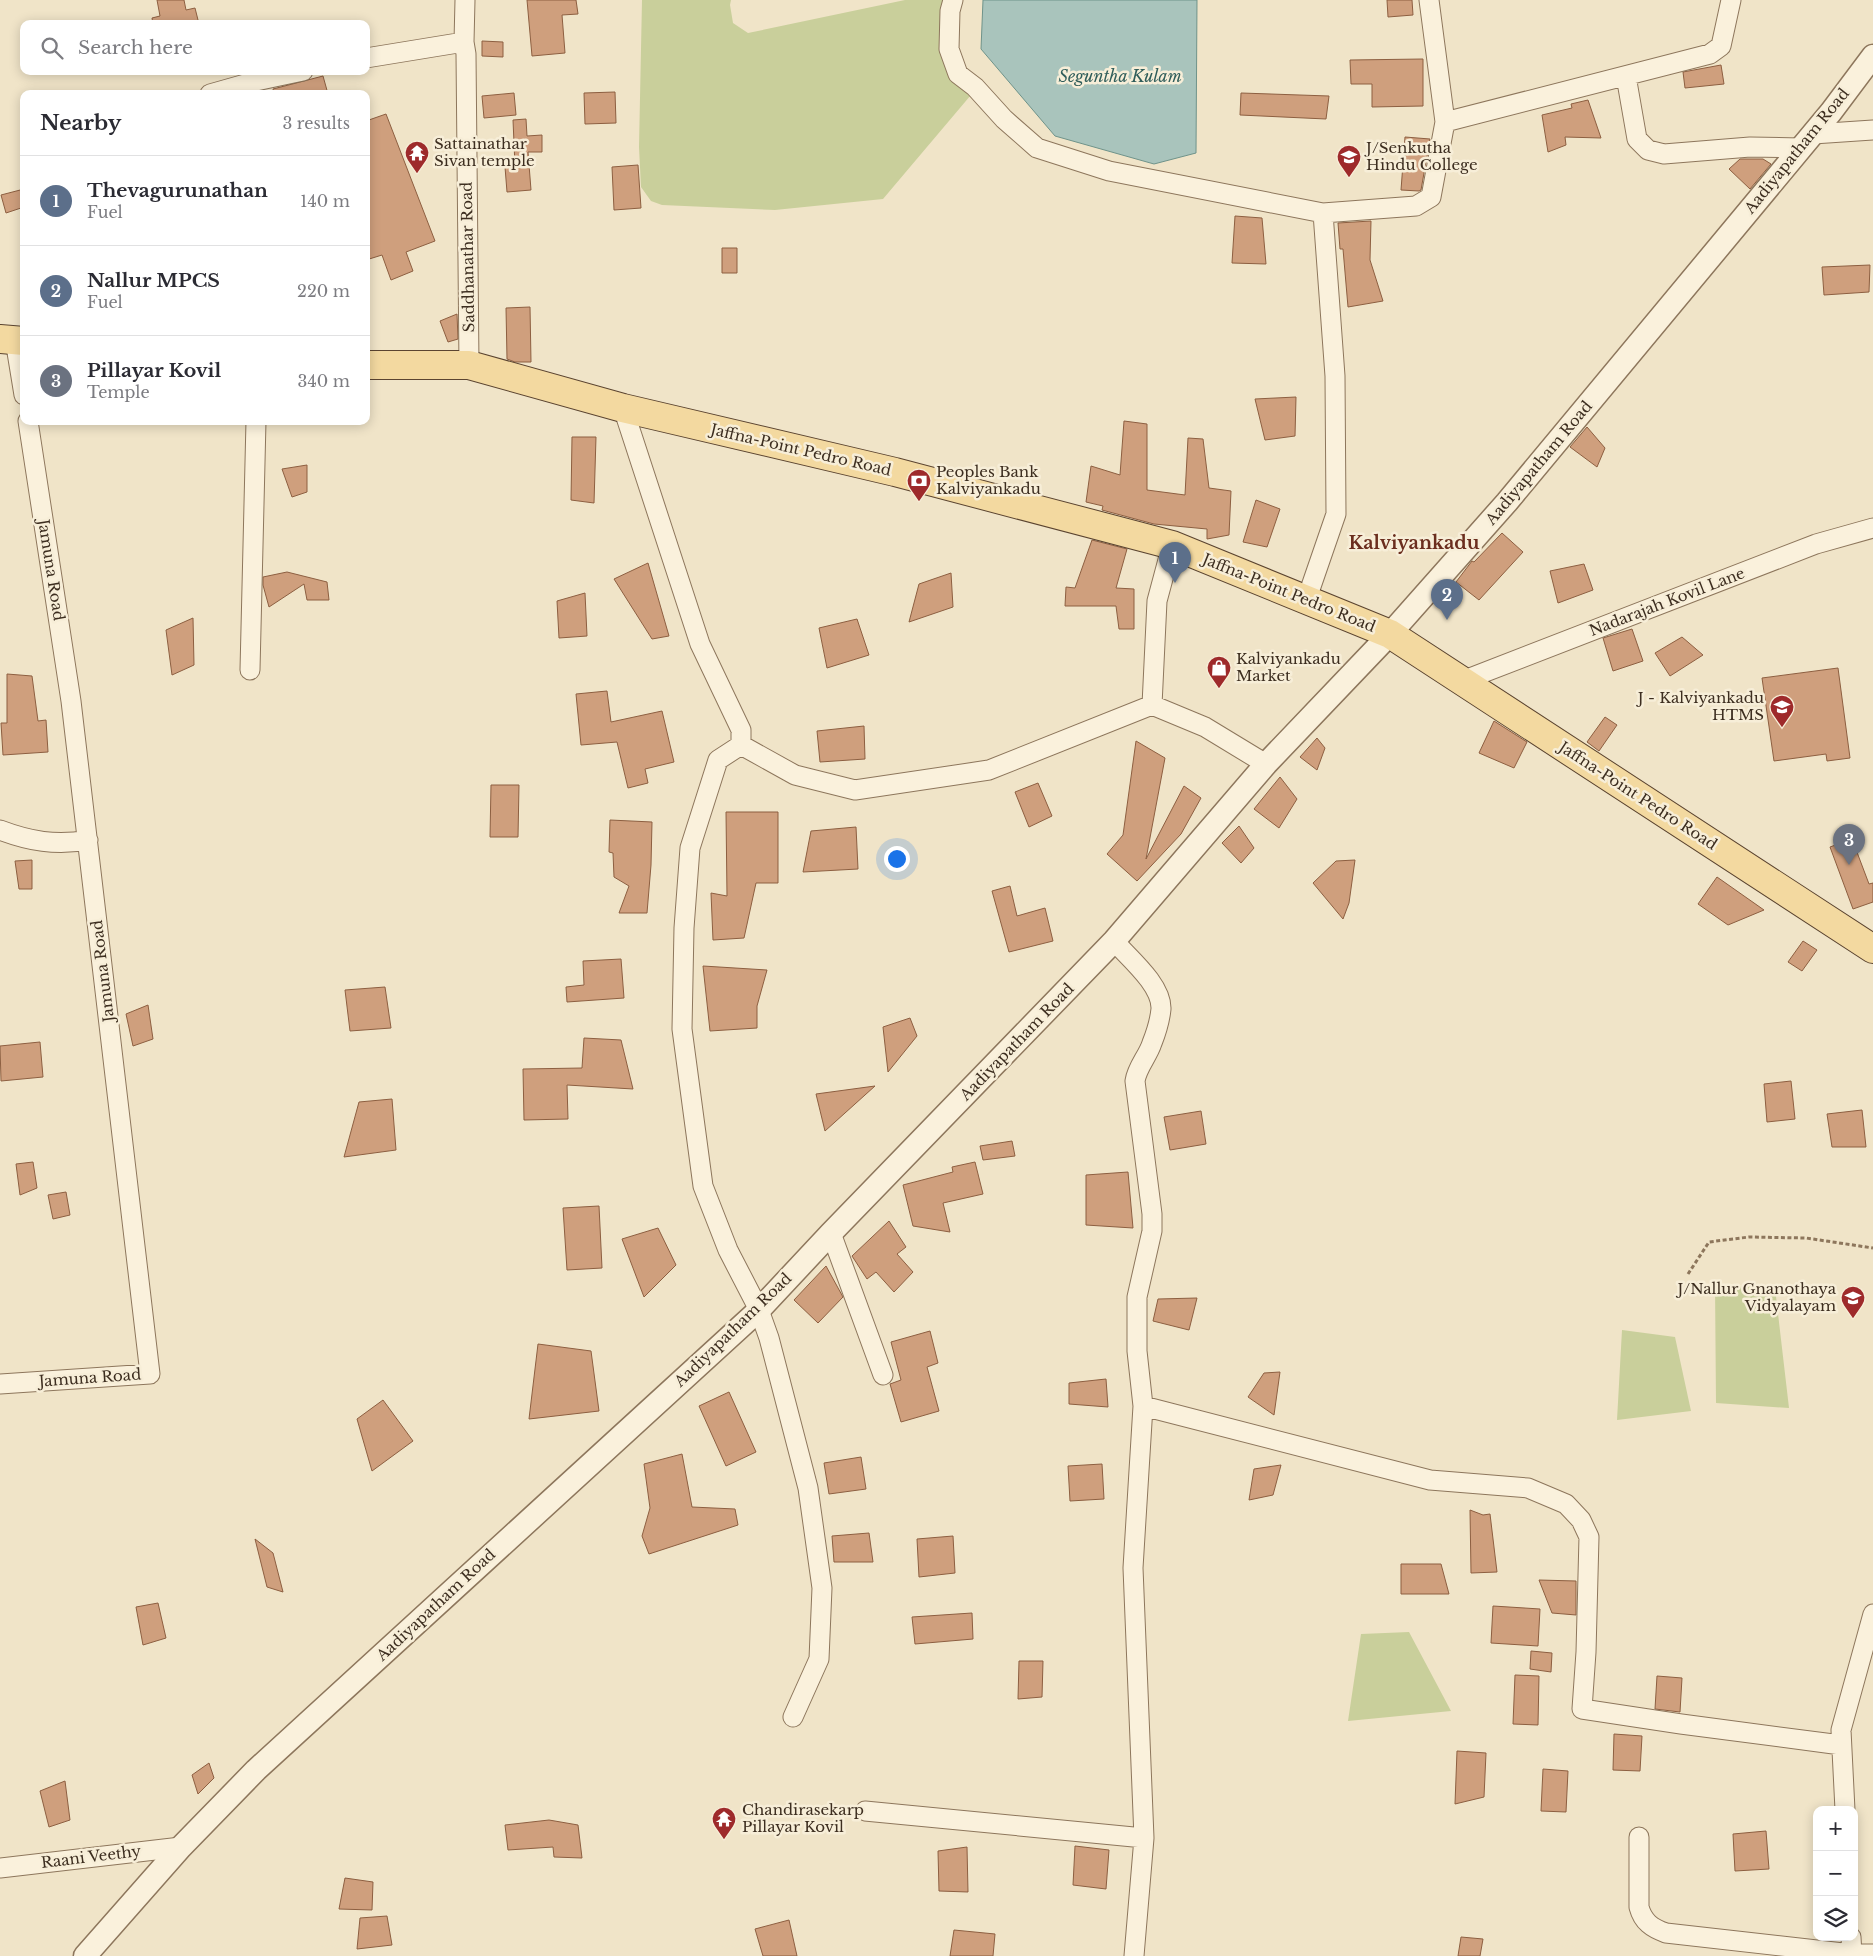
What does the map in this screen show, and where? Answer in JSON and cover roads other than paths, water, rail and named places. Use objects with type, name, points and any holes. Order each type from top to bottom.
[{"type":"main road","name":"Jaffna-Point Pedro Road","points":[[370,365],[469,365],[623,408],[895,472],[1172,545],[1390,634],[1873,949]]},
{"type":"street","name":"Saddhanathar Road","points":[[465,0],[469,365]]},
{"type":"street","points":[[953,0],[950,11],[949,49],[958,74],[975,87],[1004,119],[1037,148],[1109,171],[1324,213],[1416,206],[1431,197],[1445,122],[1429,0]]},
{"type":"street","points":[[1445,122],[1710,54],[1721,46],[1731,0]]},
{"type":"street","points":[[370,57],[464,42]]},
{"type":"street","name":"Aadiyapatham Road","points":[[85,1956],[181,1847],[256,1770],[759,1310],[831,1233],[1114,942],[1266,764],[1390,634],[1507,502],[1807,141],[1873,56]]},
{"type":"street","points":[[224,90],[284,75]]},
{"type":"street","points":[[1626,76],[1637,139],[1648,150],[1664,154],[1807,141],[1873,130]]},
{"type":"street","points":[[1306,601],[1336,514],[1335,376],[1324,213]]},
{"type":"street","points":[[13,340],[20,375]]},
{"type":"street","points":[[623,408],[700,644],[741,730],[740,745]]},
{"type":"street","name":"Jamuna Road","points":[[0,1384],[150,1374],[71,701],[29,425]]},
{"type":"street","points":[[250,670],[256,425]]},
{"type":"street","name":"Nadarajah Kovil Lane","points":[[1462,681],[1816,544],[1873,528]]},
{"type":"street","points":[[1152,705],[1157,602],[1172,545]]},
{"type":"street","points":[[740,745],[794,775],[855,790],[989,770],[1152,705],[1205,727],[1266,764]]},
{"type":"street","points":[[740,745],[718,760],[690,848],[684,928],[682,1029],[703,1186],[728,1250],[759,1310],[770,1338],[808,1488],[822,1588],[819,1659],[793,1717]]},
{"type":"street","points":[[0,830],[28,840],[72,843],[88,840]]},
{"type":"street","points":[[1114,942],[1153,984],[1158,994],[1161,1009],[1152,1044],[1136,1074],[1135,1081],[1152,1214],[1152,1231],[1137,1297],[1137,1351],[1143,1406],[1133,1568],[1144,1838],[1134,1956]]},
{"type":"street","points":[[831,1233],[883,1375]]},
{"type":"street","points":[[1143,1406],[1430,1480],[1528,1488],[1566,1504],[1581,1520],[1589,1537],[1586,1652],[1582,1708],[1681,1724],[1841,1744]]},
{"type":"street","points":[[1845,1806],[1841,1730],[1872,1621]]},
{"type":"street","points":[[865,1811],[1144,1838]]},
{"type":"street","points":[[1639,1837],[1639,1908],[1642,1917],[1656,1930],[1666,1933],[1852,1949],[1873,1954]]},
{"type":"street","name":"Raani Veethy","points":[[0,1868],[181,1847]]},
{"type":"water","name":"Seguntha Kulam","points":[[983,0],[1197,0],[1196,153],[1154,164],[1055,136],[981,49]]},
{"type":"place","name":"Sattainathar Sivan temple","points":[[417,174]]},
{"type":"place","name":"J/Senkutha Hindu College","points":[[1349,178]]},
{"type":"place","name":"Peoples Bank Kalviyankadu","points":[[919,502]]},
{"type":"place","name":"Thevagurunathan","points":[[1175,583]]},
{"type":"place","name":"Nallur MPCS","points":[[1447,620]]},
{"type":"place","name":"Kalviyankadu Market","points":[[1219,689]]},
{"type":"place","name":"J - Kalviyankadu HTMS","points":[[1782,728]]},
{"type":"place","name":"Pillayar Kovil","points":[[1849,865]]},
{"type":"place","name":"J/Nallur Gnanothaya Vidyalayam","points":[[1853,1319]]},
{"type":"place","name":"Chandirasekarp Pillayar Kovil","points":[[724,1840]]},
{"type":"district","name":"Kalviyankadu","points":[[1414,543]]}]
